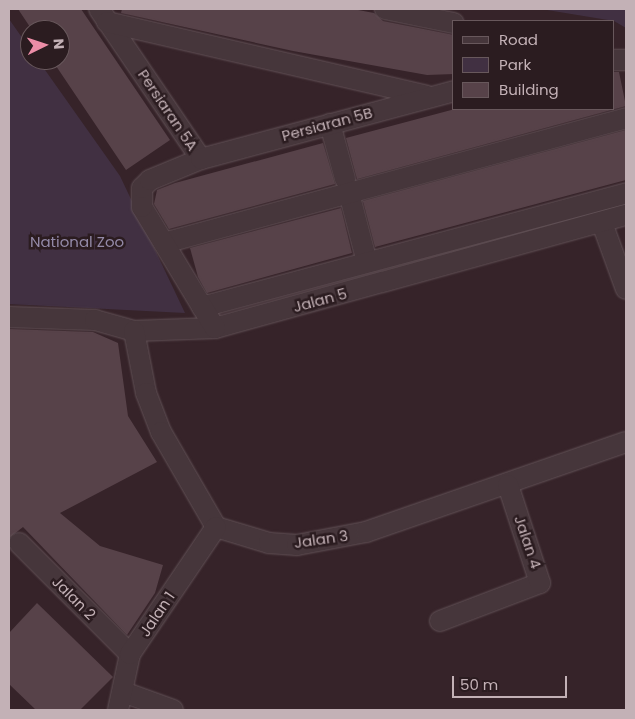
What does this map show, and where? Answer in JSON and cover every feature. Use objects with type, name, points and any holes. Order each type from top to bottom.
[{"type":"street","points":[[384,9],[452,23]]},
{"type":"street","name":"Persiaran 5A","points":[[103,15],[429,97]]},
{"type":"street","name":"Persiaran 5A","points":[[103,15],[201,159],[159,176],[142,188],[142,207],[215,328]]},
{"type":"street","name":"Persiaran 5B","points":[[201,159],[452,91]]},
{"type":"street","points":[[164,243],[347,186],[626,118]]},
{"type":"street","points":[[330,124],[367,262]]},
{"type":"street","name":"Jalan 5","points":[[202,307],[626,193]]},
{"type":"street","name":"Jalan 5","points":[[9,317],[95,320],[134,331],[215,328],[626,215]]},
{"type":"street","points":[[602,223],[626,289]]},
{"type":"street","points":[[134,331],[146,393],[161,432],[216,527]]},
{"type":"street","name":"Jalan 3","points":[[216,527],[270,543],[328,541],[508,485],[626,442]]},
{"type":"street","name":"Jalan 4","points":[[440,621],[540,583],[508,485]]},
{"type":"street","name":"Jalan 1","points":[[121,701],[130,654],[216,527]]},
{"type":"street","name":"Jalan 2","points":[[18,543],[130,654]]},
{"type":"street","points":[[121,701],[173,710]]},
{"type":"green space","points":[[541,9],[626,9],[626,28],[615,20]]},
{"type":"green space","name":"National Zoo","points":[[9,19],[20,35],[20,70],[45,70],[120,176],[185,313],[9,304]]},
{"type":"building","points":[[18,9],[81,9],[170,140],[126,170],[59,70],[70,70],[70,20],[25,20]]},
{"type":"building","points":[[122,9],[353,9],[374,13],[383,21],[452,35],[452,74],[427,75],[293,51],[121,13]]},
{"type":"building","points":[[615,72],[619,72],[626,106],[615,109]]},
{"type":"building","points":[[452,110],[611,110],[357,179],[346,138]]},
{"type":"building","points":[[626,130],[626,180],[375,247],[363,201]]},
{"type":"building","points":[[323,143],[335,184],[169,229],[154,204],[157,190],[175,183]]},
{"type":"building","points":[[341,208],[352,253],[207,293],[198,277],[190,248]]},
{"type":"building","points":[[9,329],[93,332],[118,343],[128,416],[157,462],[60,513],[100,546],[163,565],[155,593],[127,635],[23,527],[9,538]]},
{"type":"building","points":[[37,603],[113,677],[80,710],[36,710],[9,684],[9,633]]}]
